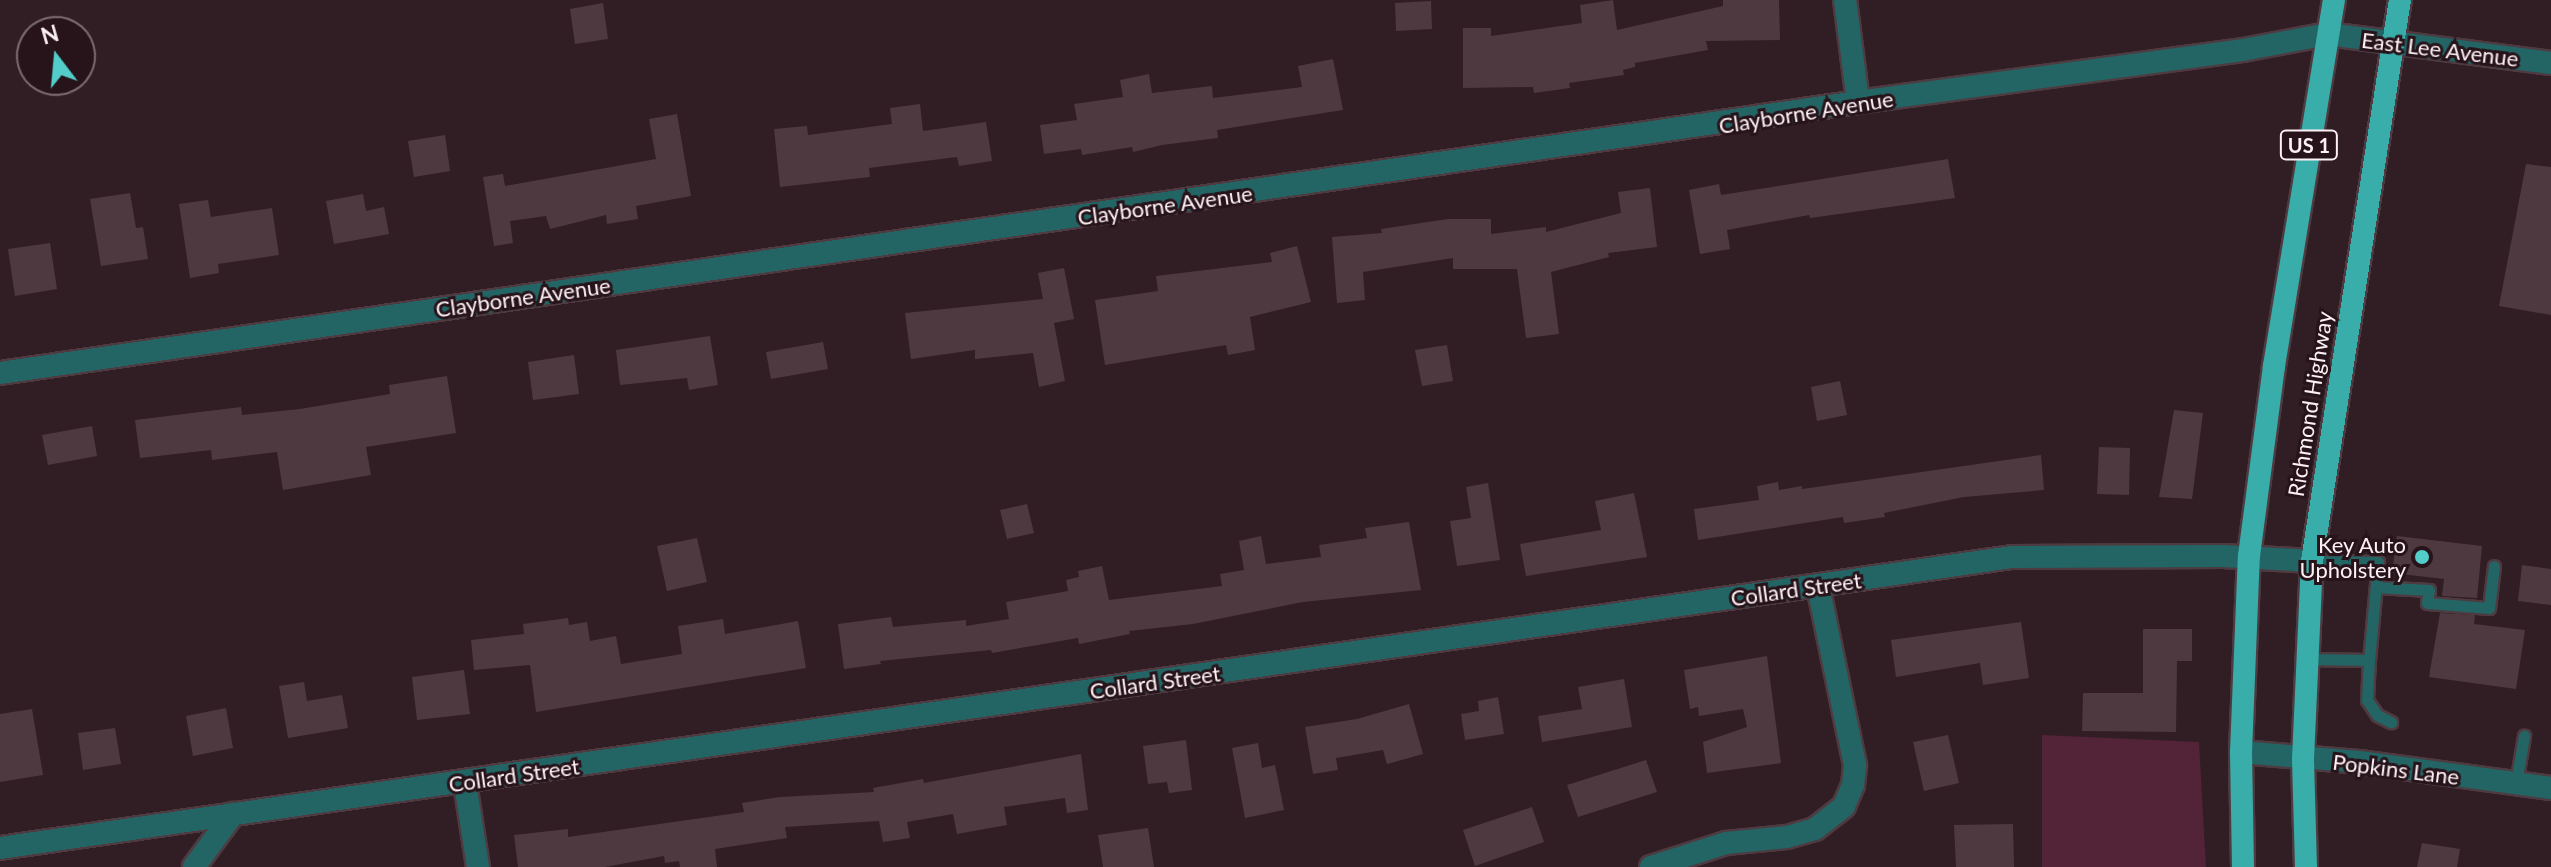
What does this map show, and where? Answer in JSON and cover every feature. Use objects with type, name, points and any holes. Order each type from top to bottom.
[{"type":"highway","name":"Richmond Highway","points":[[2243,867],[2241,752],[2249,556],[2274,366],[2334,0]]},
{"type":"highway","name":"Richmond Highway","points":[[2306,867],[2303,759],[2312,561],[2400,0]]},
{"type":"street","points":[[1845,0],[1858,102]]},
{"type":"street","name":"Clayborne Avenue","points":[[0,373],[1858,102],[2243,50],[2328,34]]},
{"type":"street","name":"East Lee Avenue","points":[[2328,34],[2551,63]]},
{"type":"street","name":"Collard Street","points":[[0,848],[2045,554],[2249,556],[2312,561]]},
{"type":"street","points":[[1651,867],[1726,843],[1787,837],[1815,829],[1844,806],[1853,785],[1855,765],[1818,586]]},
{"type":"street","name":"Popkins Lane","points":[[2241,752],[2359,762],[2551,788]]},
{"type":"street","points":[[465,783],[478,867]]},
{"type":"street","points":[[194,867],[233,814]]},
{"type":"lane","points":[[2312,561],[2378,562],[2367,700],[2377,715],[2391,722]]},
{"type":"lane","points":[[2376,587],[2429,590],[2427,603],[2489,608],[2494,566]]},
{"type":"lane","points":[[2307,659],[2369,660]]},
{"type":"lane","points":[[2516,783],[2524,736]]},
{"type":"shaded area","points":[[2042,735],[2199,742],[2206,867],[2042,867]]},
{"type":"building","points":[[1613,0],[1617,30],[1723,6],[1723,0],[1779,0],[1780,40],[1706,41],[1708,50],[1635,63],[1635,67],[1623,70],[1624,75],[1569,83],[1570,88],[1534,93],[1533,87],[1463,88],[1463,28],[1491,28],[1491,36],[1582,23],[1580,5]]},
{"type":"building","points":[[1431,1],[1432,29],[1396,31],[1395,3]]},
{"type":"building","points":[[603,3],[608,39],[575,44],[570,9]]},
{"type":"building","points":[[1333,59],[1343,110],[1217,130],[1218,138],[1133,152],[1132,147],[1082,155],[1081,149],[1044,154],[1040,125],[1077,120],[1074,104],[1123,97],[1120,80],[1149,74],[1152,93],[1212,86],[1213,98],[1302,87],[1298,66]]},
{"type":"building","points":[[920,104],[923,131],[986,122],[992,161],[959,166],[957,157],[869,168],[870,177],[780,187],[774,129],[807,126],[808,135],[892,124],[890,108]]},
{"type":"building","points":[[677,114],[691,196],[636,206],[638,219],[607,224],[606,215],[550,229],[546,216],[510,221],[513,243],[494,246],[483,177],[503,174],[505,186],[656,159],[649,119]]},
{"type":"building","points":[[445,135],[450,171],[414,177],[408,141]]},
{"type":"building","points":[[1948,159],[1955,198],[1810,218],[1809,215],[1727,230],[1730,249],[1700,254],[1689,190],[1719,184],[1721,195]]},
{"type":"building","points":[[2526,164],[2551,167],[2551,315],[2499,306]]},
{"type":"building","points":[[1650,188],[1657,247],[1608,253],[1609,257],[1551,272],[1559,334],[1526,338],[1517,269],[1453,269],[1453,258],[1363,272],[1365,300],[1337,303],[1332,237],[1382,233],[1381,229],[1448,219],[1491,219],[1491,234],[1546,227],[1546,232],[1621,213],[1618,192]]},
{"type":"building","points":[[130,193],[136,228],[143,227],[148,259],[101,266],[90,199]]},
{"type":"building","points":[[363,194],[366,211],[384,207],[389,234],[334,244],[326,201]]},
{"type":"building","points":[[208,200],[211,217],[272,208],[279,255],[218,264],[219,273],[190,278],[179,204]]},
{"type":"building","points":[[50,243],[57,289],[15,296],[8,249]]},
{"type":"building","points":[[1297,246],[1311,302],[1250,317],[1255,350],[1228,355],[1226,345],[1105,365],[1095,300],[1158,291],[1156,276],[1272,262],[1270,253]]},
{"type":"building","points":[[1064,268],[1074,319],[1054,323],[1065,381],[1039,387],[1033,353],[975,359],[975,350],[911,359],[905,313],[1043,299],[1038,273]]},
{"type":"building","points":[[710,336],[718,385],[689,390],[687,378],[620,385],[616,350]]},
{"type":"building","points":[[823,342],[828,369],[771,379],[766,352]]},
{"type":"building","points":[[1447,345],[1453,381],[1422,386],[1415,350]]},
{"type":"building","points":[[574,355],[579,394],[533,400],[528,362]]},
{"type":"building","points":[[447,376],[456,433],[366,447],[371,475],[283,490],[277,452],[212,460],[211,450],[140,458],[135,420],[241,407],[242,415],[300,409],[390,394],[389,385]]},
{"type":"building","points":[[1840,381],[1847,415],[1817,421],[1811,387]]},
{"type":"building","points":[[2174,410],[2203,413],[2192,499],[2159,497]]},
{"type":"building","points":[[92,426],[97,456],[48,465],[42,435]]},
{"type":"building","points":[[2099,447],[2130,448],[2129,495],[2097,494]]},
{"type":"building","points":[[2041,455],[2044,490],[1964,497],[1884,513],[1885,517],[1844,523],[1843,517],[1698,540],[1694,509],[1759,500],[1757,486],[1778,482],[1779,490],[1802,486],[1802,489]]},
{"type":"building","points":[[1488,483],[1500,560],[1457,566],[1450,521],[1471,518],[1466,487]]},
{"type":"building","points":[[1634,493],[1647,557],[1526,576],[1520,544],[1601,530],[1595,501]]},
{"type":"building","points":[[1027,504],[1034,533],[1007,539],[1000,510]]},
{"type":"building","points":[[1409,522],[1421,590],[1303,602],[1193,624],[1129,631],[1130,634],[1079,644],[1078,638],[992,653],[991,650],[880,661],[881,664],[844,669],[838,624],[891,617],[893,627],[966,620],[966,626],[1009,619],[1006,602],[1068,591],[1066,580],[1079,577],[1078,571],[1102,566],[1109,600],[1222,586],[1220,574],[1244,570],[1239,541],[1261,536],[1266,564],[1321,557],[1319,545],[1367,538],[1365,528]]},
{"type":"building","points":[[2397,536],[2482,546],[2477,598],[2442,596],[2444,579],[2392,573]]},
{"type":"building","points":[[697,538],[707,582],[667,591],[657,546]]},
{"type":"building","points":[[2522,565],[2551,569],[2551,605],[2518,601]]},
{"type":"building","points":[[2440,613],[2475,615],[2474,624],[2525,630],[2516,689],[2429,677]]},
{"type":"building","points":[[568,618],[569,625],[587,622],[590,641],[616,636],[621,664],[682,654],[678,626],[723,619],[725,634],[798,621],[806,668],[536,712],[530,665],[474,670],[471,640],[524,634],[523,624]]},
{"type":"building","points":[[2021,622],[2029,678],[1983,685],[1980,663],[1896,677],[1891,640]]},
{"type":"building","points":[[2143,629],[2192,629],[2192,661],[2177,661],[2176,732],[2082,731],[2083,693],[2143,693]]},
{"type":"building","points":[[1767,656],[1781,763],[1707,773],[1703,742],[1747,727],[1743,709],[1699,716],[1698,707],[1690,709],[1684,670]]},
{"type":"building","points":[[464,670],[470,714],[417,720],[412,677]]},
{"type":"building","points":[[1624,679],[1632,727],[1542,742],[1538,716],[1582,709],[1578,687]]},
{"type":"building","points":[[304,682],[307,701],[342,695],[348,728],[288,738],[279,686]]},
{"type":"building","points":[[1498,697],[1504,734],[1465,740],[1461,714],[1479,711],[1478,701]]},
{"type":"building","points":[[1409,704],[1423,754],[1387,764],[1383,750],[1336,758],[1338,770],[1313,774],[1305,727],[1357,719]]},
{"type":"building","points":[[226,708],[233,748],[193,756],[186,716]]},
{"type":"building","points":[[32,709],[43,775],[0,782],[0,714]]},
{"type":"building","points":[[115,728],[121,764],[83,770],[78,733]]},
{"type":"building","points":[[1948,735],[1959,783],[1924,791],[1913,742]]},
{"type":"building","points":[[1186,740],[1192,790],[1169,793],[1167,782],[1148,784],[1143,746]]},
{"type":"building","points":[[1258,743],[1262,768],[1275,765],[1284,810],[1245,818],[1232,748]]},
{"type":"building","points":[[1081,754],[1088,810],[1067,813],[1065,798],[1004,807],[1007,825],[957,834],[953,814],[907,822],[910,838],[883,842],[879,821],[785,827],[787,838],[715,849],[717,867],[680,867],[679,861],[665,863],[664,856],[605,867],[518,867],[514,835],[568,829],[568,837],[744,812],[742,803],[780,797],[874,792],[873,788],[923,779],[924,783]]},
{"type":"building","points":[[1646,760],[1657,792],[1578,817],[1567,785]]},
{"type":"building","points":[[1532,807],[1544,842],[1475,866],[1463,830]]},
{"type":"building","points":[[2013,824],[2014,867],[1956,867],[1954,825]]},
{"type":"building","points":[[1148,828],[1154,867],[1103,867],[1098,835]]},
{"type":"building","points":[[2422,843],[2460,849],[2457,867],[2417,867]]},
{"type":"place","name":"Key Auto Upholstery","points":[[2422,557]]}]
